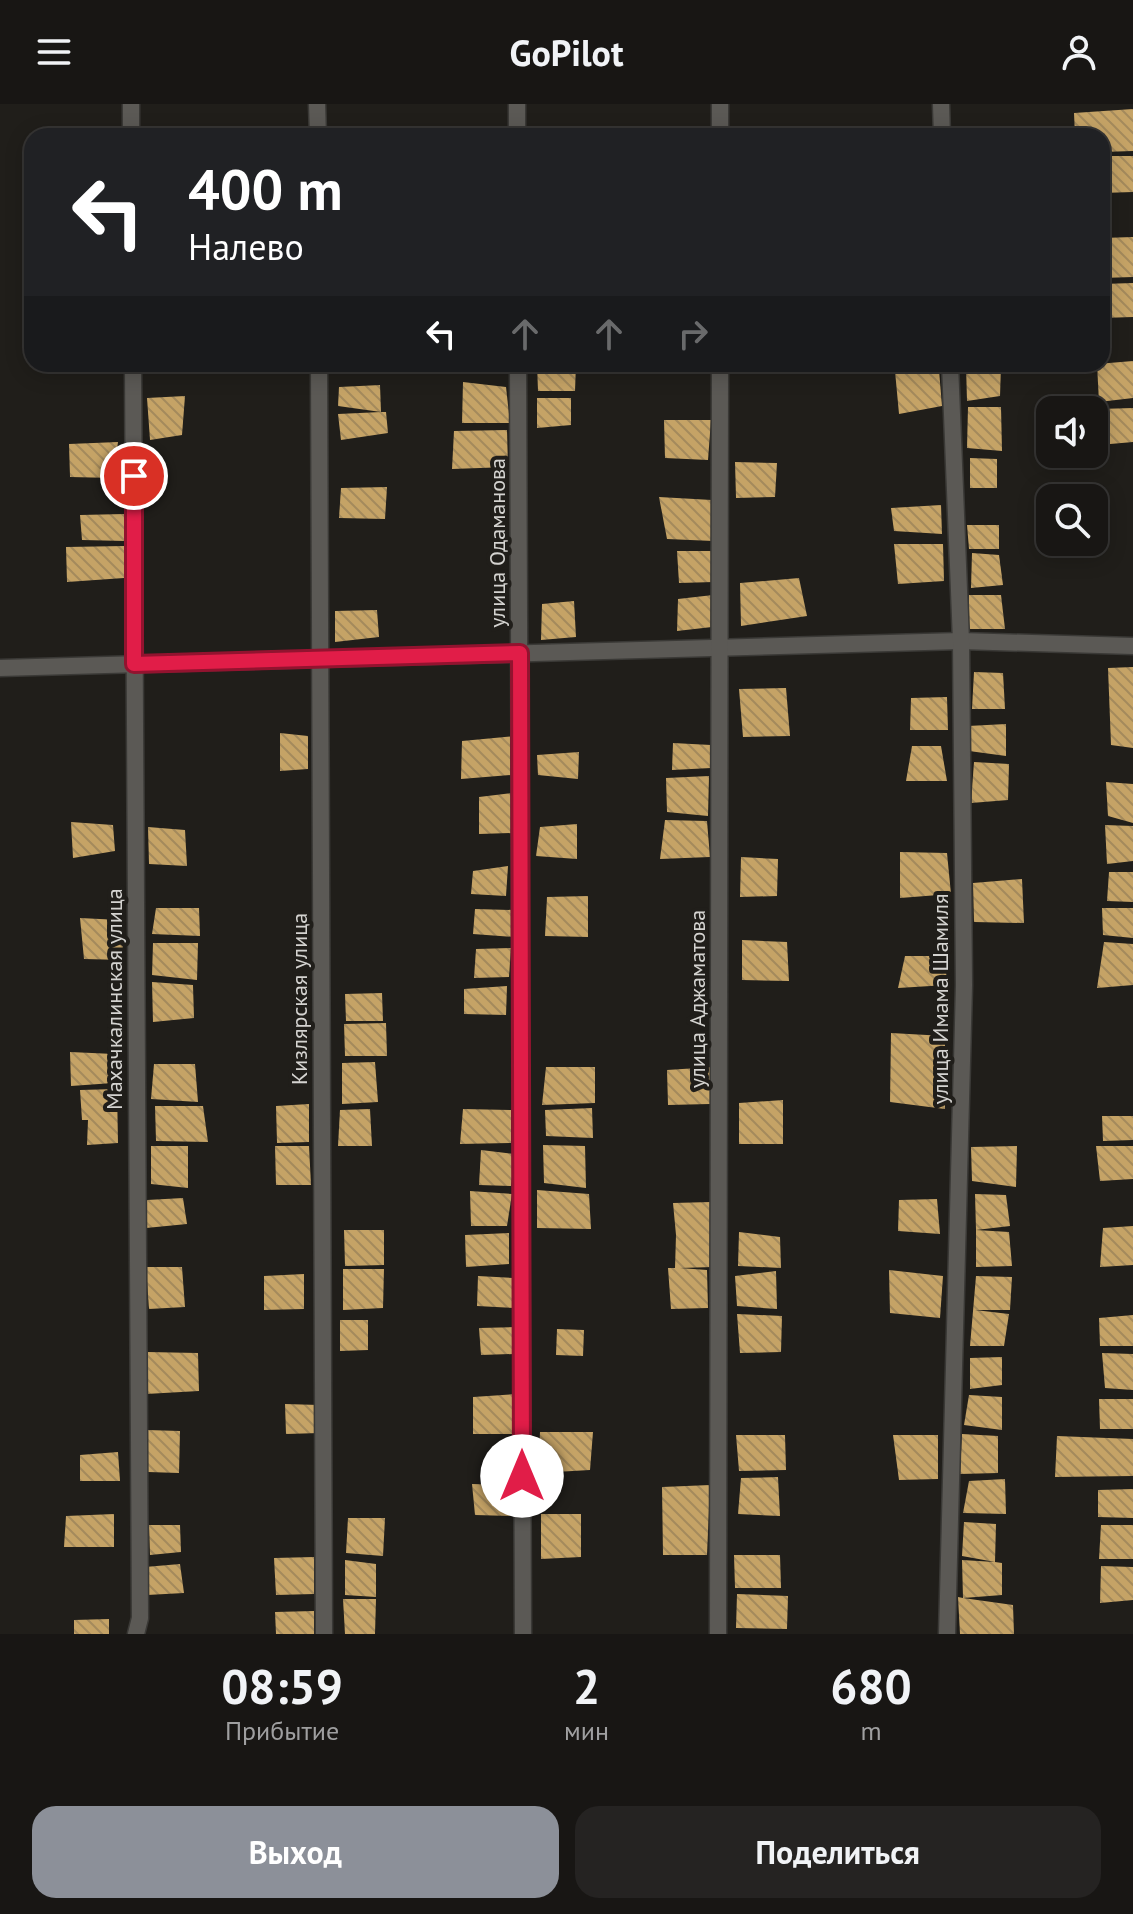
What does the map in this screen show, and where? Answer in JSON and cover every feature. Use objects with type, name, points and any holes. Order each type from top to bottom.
[{"type":"street","points":[[131,104],[131,128]]},
{"type":"street","points":[[317,104],[318,128]]},
{"type":"street","points":[[517,104],[517,128]]},
{"type":"street","points":[[720,104],[720,128]]},
{"type":"street","points":[[941,104],[942,128]]},
{"type":"street","name":"Махачкалинская улица","points":[[133,372],[140,1618],[136,1634]]},
{"type":"street","name":"Кизлярская улица","points":[[319,372],[324,1634]]},
{"type":"street","name":"улица Одаманова","points":[[518,372],[523,1634]]},
{"type":"street","name":"улица Аджаматова","points":[[718,1634],[720,372]]},
{"type":"street","name":"улица Имама Шамиля","points":[[947,1634],[964,985],[961,641],[950,372]]},
{"type":"street","points":[[0,668],[961,641],[1133,646]]},
{"type":"building","points":[[1133,109],[1133,151],[1110,152],[1110,128],[1075,128],[1074,113]]},
{"type":"building","points":[[1110,156],[1133,156],[1133,192],[1110,193]]},
{"type":"building","points":[[1133,237],[1133,277],[1110,278],[1110,238]]},
{"type":"building","points":[[1133,283],[1133,317],[1110,318],[1110,284]]},
{"type":"building","points":[[1133,361],[1133,398],[1108,401],[1108,396],[1099,396],[1097,372],[1110,372],[1110,363]]},
{"type":"building","points":[[537,372],[576,372],[575,391],[538,391]]},
{"type":"building","points":[[895,372],[939,372],[942,406],[899,414]]},
{"type":"building","points":[[966,372],[1001,372],[1000,396],[967,401]]},
{"type":"building","points":[[463,382],[506,387],[510,423],[462,423]]},
{"type":"building","points":[[380,385],[381,412],[338,406],[339,387]]},
{"type":"building","points":[[185,396],[182,435],[150,440],[147,398]]},
{"type":"building","points":[[537,398],[571,398],[571,425],[537,428]]},
{"type":"building","points":[[968,407],[1001,407],[1002,451],[967,448]]},
{"type":"building","points":[[1133,408],[1133,442],[1108,444],[1108,409]]},
{"type":"building","points":[[386,412],[388,433],[341,440],[338,414]]},
{"type":"building","points":[[664,420],[711,420],[708,460],[665,458]]},
{"type":"building","points":[[507,430],[508,467],[452,469],[454,431]]},
{"type":"building","points":[[118,442],[113,478],[70,477],[69,444]]},
{"type":"building","points":[[970,458],[997,459],[997,488],[970,488]]},
{"type":"building","points":[[735,462],[777,463],[775,497],[736,498]]},
{"type":"building","points":[[387,487],[385,519],[339,518],[341,488]]},
{"type":"building","points":[[659,497],[712,500],[713,541],[667,539]]},
{"type":"building","points":[[941,505],[942,534],[894,531],[891,508]]},
{"type":"building","points":[[124,514],[125,541],[82,540],[80,515]]},
{"type":"building","points":[[967,525],[999,525],[999,549],[969,549]]},
{"type":"building","points":[[894,544],[943,544],[944,581],[898,584]]},
{"type":"building","points":[[124,546],[124,578],[67,582],[66,547]]},
{"type":"building","points":[[677,551],[713,551],[714,582],[679,583]]},
{"type":"building","points":[[972,553],[999,555],[1003,585],[971,588]]},
{"type":"building","points":[[799,578],[807,616],[741,626],[740,583]]},
{"type":"building","points":[[713,595],[712,627],[677,631],[678,599]]},
{"type":"building","points":[[969,595],[1001,595],[1005,629],[968,629]]},
{"type":"building","points":[[574,601],[576,637],[541,640],[542,604]]},
{"type":"building","points":[[377,610],[379,637],[335,642],[335,611]]},
{"type":"building","points":[[1133,667],[1133,748],[1111,745],[1108,668]]},
{"type":"building","points":[[974,672],[1003,673],[1005,709],[972,709]]},
{"type":"building","points":[[786,688],[790,736],[743,737],[739,689]]},
{"type":"building","points":[[947,697],[948,730],[910,730],[911,698]]},
{"type":"building","points":[[1006,724],[1006,756],[969,751],[968,726]]},
{"type":"building","points":[[280,733],[308,736],[308,769],[280,771]]},
{"type":"building","points":[[515,736],[511,775],[461,779],[462,741]]},
{"type":"building","points":[[673,743],[711,745],[711,768],[672,770]]},
{"type":"building","points":[[912,746],[941,746],[947,781],[906,781]]},
{"type":"building","points":[[579,752],[578,779],[538,775],[537,755]]},
{"type":"building","points":[[974,762],[1009,764],[1008,800],[971,803]]},
{"type":"building","points":[[709,776],[708,816],[667,812],[666,778]]},
{"type":"building","points":[[1106,782],[1133,784],[1133,823],[1108,816]]},
{"type":"building","points":[[513,793],[513,833],[479,834],[479,797]]},
{"type":"building","points":[[665,820],[707,821],[710,857],[660,859]]},
{"type":"building","points":[[71,822],[113,825],[115,851],[73,858]]},
{"type":"building","points":[[577,824],[577,859],[536,856],[540,827]]},
{"type":"building","points":[[1105,825],[1133,826],[1133,861],[1107,864]]},
{"type":"building","points":[[148,827],[185,830],[187,866],[149,864]]},
{"type":"building","points":[[900,852],[947,853],[951,894],[900,898]]},
{"type":"building","points":[[741,857],[778,859],[777,896],[740,897]]},
{"type":"building","points":[[508,866],[506,896],[471,894],[473,871]]},
{"type":"building","points":[[1109,872],[1133,872],[1133,902],[1107,901]]},
{"type":"building","points":[[1022,879],[1024,923],[974,922],[973,883]]},
{"type":"building","points":[[588,896],[588,937],[545,936],[547,897]]},
{"type":"building","points":[[156,908],[199,908],[200,936],[152,934]]},
{"type":"building","points":[[1102,908],[1133,908],[1133,938],[1103,935]]},
{"type":"building","points":[[475,909],[514,910],[515,937],[473,934]]},
{"type":"building","points":[[80,918],[120,920],[124,960],[84,959]]},
{"type":"building","points":[[742,940],[787,942],[789,981],[742,980]]},
{"type":"building","points":[[1104,942],[1133,944],[1133,985],[1097,988]]},
{"type":"building","points":[[153,943],[198,943],[197,980],[152,975]]},
{"type":"building","points":[[511,948],[509,977],[474,978],[476,949]]},
{"type":"building","points":[[905,956],[945,956],[947,985],[898,988]]},
{"type":"building","points":[[152,982],[193,985],[194,1018],[153,1022]]},
{"type":"building","points":[[507,986],[506,1015],[464,1014],[464,989]]},
{"type":"building","points":[[382,993],[383,1021],[346,1021],[345,994]]},
{"type":"building","points":[[386,1023],[387,1056],[345,1056],[344,1024]]},
{"type":"building","points":[[891,1033],[945,1036],[945,1109],[890,1102]]},
{"type":"building","points":[[70,1052],[114,1054],[113,1083],[71,1086]]},
{"type":"building","points":[[375,1062],[378,1102],[342,1104],[342,1063]]},
{"type":"building","points":[[154,1064],[195,1064],[198,1102],[151,1099]]},
{"type":"building","points":[[546,1067],[595,1067],[595,1103],[542,1105]]},
{"type":"building","points":[[713,1067],[710,1104],[668,1105],[667,1070]]},
{"type":"building","points":[[117,1089],[118,1143],[87,1145],[88,1120],[82,1120],[80,1090]]},
{"type":"building","points":[[783,1100],[783,1144],[739,1144],[739,1103]]},
{"type":"building","points":[[309,1104],[309,1142],[277,1143],[276,1106]]},
{"type":"building","points":[[155,1106],[203,1106],[208,1142],[156,1141]]},
{"type":"building","points":[[592,1108],[593,1138],[546,1136],[545,1110]]},
{"type":"building","points":[[370,1109],[372,1146],[338,1146],[340,1110]]},
{"type":"building","points":[[463,1109],[511,1110],[511,1143],[460,1144]]},
{"type":"building","points":[[1102,1116],[1133,1116],[1133,1140],[1103,1141]]},
{"type":"building","points":[[543,1145],[585,1146],[586,1188],[544,1183]]},
{"type":"building","points":[[151,1146],[188,1146],[188,1188],[151,1184]]},
{"type":"building","points":[[275,1146],[309,1146],[311,1185],[276,1185]]},
{"type":"building","points":[[1017,1146],[1016,1187],[972,1181],[971,1147]]},
{"type":"building","points":[[1096,1146],[1133,1146],[1133,1179],[1100,1181]]},
{"type":"building","points":[[481,1150],[515,1154],[511,1186],[479,1185]]},
{"type":"building","points":[[537,1190],[589,1194],[591,1229],[537,1228]]},
{"type":"building","points":[[470,1191],[512,1194],[507,1226],[471,1226]]},
{"type":"building","points":[[975,1194],[1006,1195],[1010,1226],[976,1230]]},
{"type":"building","points":[[183,1198],[187,1224],[146,1228],[147,1200]]},
{"type":"building","points":[[937,1199],[940,1234],[898,1231],[899,1200]]},
{"type":"building","points":[[711,1202],[713,1267],[680,1268],[707,1270],[708,1308],[671,1309],[668,1268],[675,1268],[673,1203]]},
{"type":"building","points":[[1133,1226],[1133,1265],[1100,1267],[1103,1228]]},
{"type":"building","points":[[344,1230],[384,1230],[384,1265],[345,1266]]},
{"type":"building","points":[[976,1230],[1009,1232],[1012,1266],[976,1267]]},
{"type":"building","points":[[739,1232],[780,1237],[781,1268],[738,1266]]},
{"type":"building","points":[[509,1233],[509,1264],[466,1267],[465,1235]]},
{"type":"building","points":[[146,1267],[182,1267],[185,1307],[149,1309]]},
{"type":"building","points":[[343,1269],[384,1269],[383,1308],[343,1310]]},
{"type":"building","points":[[889,1270],[943,1276],[940,1318],[890,1313]]},
{"type":"building","points":[[776,1271],[777,1309],[737,1306],[735,1276]]},
{"type":"building","points":[[304,1274],[304,1309],[264,1310],[264,1276]]},
{"type":"building","points":[[478,1276],[513,1278],[515,1308],[477,1306]]},
{"type":"building","points":[[976,1276],[1012,1277],[1010,1310],[975,1310],[1009,1314],[1004,1346],[970,1346]]},
{"type":"building","points":[[737,1314],[782,1316],[781,1352],[740,1353]]},
{"type":"building","points":[[1133,1315],[1133,1346],[1100,1346],[1099,1318]]},
{"type":"building","points":[[340,1320],[368,1320],[368,1350],[340,1351]]},
{"type":"building","points":[[515,1327],[514,1354],[481,1355],[479,1328]]},
{"type":"building","points":[[557,1329],[584,1330],[583,1356],[556,1355]]},
{"type":"building","points":[[147,1352],[198,1353],[199,1391],[146,1394]]},
{"type":"building","points":[[1102,1353],[1133,1354],[1133,1390],[1105,1388]]},
{"type":"building","points":[[1002,1357],[1002,1385],[970,1389],[970,1358]]},
{"type":"building","points":[[516,1394],[516,1434],[473,1434],[473,1397]]},
{"type":"building","points":[[969,1395],[1002,1397],[1002,1430],[964,1425]]},
{"type":"building","points":[[1099,1399],[1133,1399],[1133,1429],[1100,1429]]},
{"type":"building","points":[[285,1404],[319,1405],[320,1433],[286,1434]]},
{"type":"building","points":[[147,1430],[180,1431],[179,1473],[148,1472]]},
{"type":"building","points":[[540,1432],[593,1432],[590,1470],[538,1473]]},
{"type":"building","points":[[962,1434],[998,1436],[998,1473],[960,1474]]},
{"type":"building","points":[[736,1435],[785,1435],[786,1470],[739,1471]]},
{"type":"building","points":[[893,1435],[938,1435],[938,1479],[899,1480]]},
{"type":"building","points":[[1057,1436],[1133,1439],[1133,1476],[1055,1477]]},
{"type":"building","points":[[118,1452],[120,1481],[80,1481],[80,1455]]},
{"type":"building","points":[[778,1477],[780,1516],[738,1514],[741,1478]]},
{"type":"building","points":[[1005,1479],[1006,1514],[963,1513],[969,1481]]},
{"type":"building","points":[[472,1484],[513,1485],[514,1516],[475,1515]]},
{"type":"building","points":[[710,1485],[707,1555],[663,1555],[662,1487]]},
{"type":"building","points":[[1133,1489],[1133,1518],[1098,1517],[1098,1490]]},
{"type":"building","points":[[114,1514],[114,1547],[64,1547],[66,1516]]},
{"type":"building","points":[[541,1514],[581,1514],[581,1557],[541,1559]]},
{"type":"building","points":[[348,1518],[385,1518],[383,1556],[346,1553]]},
{"type":"building","points":[[964,1522],[996,1524],[995,1562],[962,1556]]},
{"type":"building","points":[[149,1525],[180,1525],[181,1552],[150,1555]]},
{"type":"building","points":[[1101,1525],[1133,1525],[1133,1559],[1099,1559]]},
{"type":"building","points":[[734,1555],[780,1555],[781,1588],[735,1588]]},
{"type":"building","points":[[314,1557],[314,1594],[276,1595],[274,1558]]},
{"type":"building","points":[[345,1560],[376,1564],[376,1597],[345,1595]]},
{"type":"building","points":[[962,1560],[1002,1563],[1002,1595],[963,1598]]},
{"type":"building","points":[[180,1564],[184,1593],[147,1595],[145,1567]]},
{"type":"building","points":[[1101,1566],[1133,1567],[1133,1600],[1100,1603]]},
{"type":"building","points":[[737,1594],[788,1596],[787,1629],[736,1628]]},
{"type":"building","points":[[958,1597],[1013,1605],[1014,1634],[960,1634]]},
{"type":"building","points":[[343,1599],[376,1599],[375,1634],[345,1634]]},
{"type":"building","points":[[314,1611],[314,1634],[276,1634],[275,1612]]},
{"type":"building","points":[[109,1619],[109,1634],[74,1634],[74,1620]]},
{"type":"route","points":[[134,476],[134,664],[520,653],[522,1476]]}]
